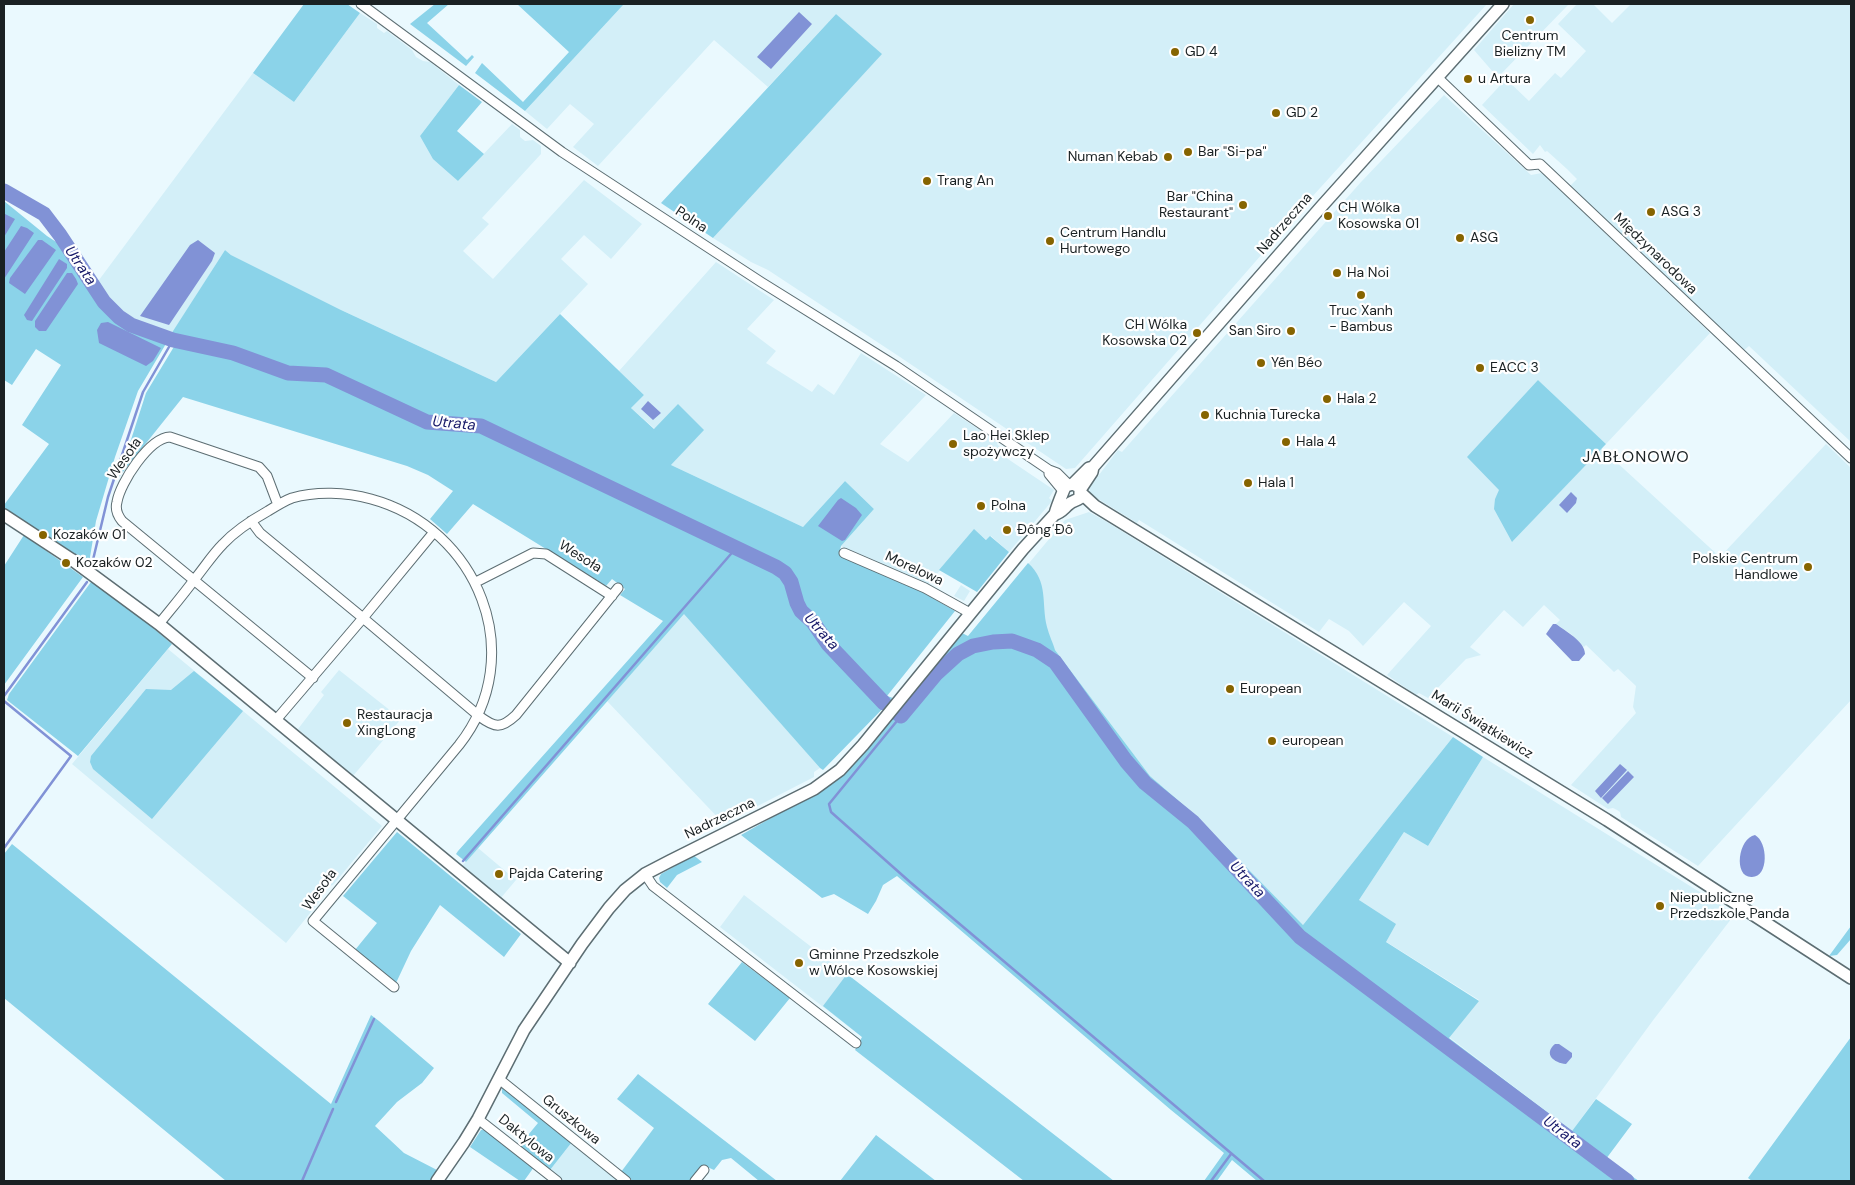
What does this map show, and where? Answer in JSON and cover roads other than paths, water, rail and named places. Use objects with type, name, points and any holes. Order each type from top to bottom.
[{"type":"street","name":"Polna","points":[[360,4],[562,152],[761,282],[896,366],[1048,470],[1054,471],[1072,493]]},
{"type":"street","name":"Nadrzeczna","points":[[437,1181],[478,1119],[524,1030],[617,898],[645,874],[805,794],[831,777],[863,745],[1024,548],[1055,514],[1055,511],[1072,493],[1089,468],[1093,467],[1321,207],[1503,4]]},
{"type":"street","name":"Międzynarodowa","points":[[1437,77],[1529,165],[1540,164],[1851,458]]},
{"type":"street","name":"Wesoła","points":[[278,505],[267,476],[259,467],[170,437],[161,438],[156,442],[125,482],[116,503],[117,511],[122,521],[313,678]]},
{"type":"street","name":"Marii Świątkiewicz","points":[[1072,493],[1087,505],[1093,504],[1614,825],[1851,978]]},
{"type":"street","name":"Wesoła","points":[[159,624],[223,544],[251,521],[278,505],[292,498],[316,494],[345,494],[363,497],[385,503],[422,522],[455,552],[476,582],[489,624],[492,652],[488,681],[479,716],[465,738],[313,921],[394,987]]},
{"type":"street","points":[[4,515],[71,559],[159,624],[570,963]]},
{"type":"street","name":"Wesoła","points":[[251,521],[260,533],[479,716],[489,724],[500,726],[509,721],[615,592],[546,554],[538,552],[476,582]]},
{"type":"street","points":[[276,720],[434,532]]},
{"type":"street","name":"Morelowa","points":[[844,553],[925,588],[970,613]]},
{"type":"street","points":[[645,874],[653,886],[856,1043]]},
{"type":"street","name":"Gruszkowa","points":[[499,1080],[626,1181]]},
{"type":"street","name":"Daktylowa","points":[[478,1119],[557,1181]]},
{"type":"street","points":[[695,1181],[704,1170]]},
{"type":"waterway","name":"Utrata","points":[[4,191],[44,214],[104,302],[119,317],[131,325],[173,340],[233,353],[288,373],[326,375],[427,422],[481,426],[776,567],[785,573],[791,582],[801,611],[813,622],[828,644],[884,703]]},
{"type":"waterway","points":[[92,564],[108,497],[143,392],[173,340]]},
{"type":"waterway","points":[[463,861],[737,547]]},
{"type":"waterway","points":[[4,696],[87,582]]},
{"type":"waterway","name":"Utrata","points":[[897,713],[901,716],[936,674],[958,654],[973,646],[1012,641],[1037,650],[1055,662],[1126,761],[1145,783],[1193,822],[1300,937],[1627,1181]]},
{"type":"waterway","points":[[4,701],[71,756],[4,848]]},
{"type":"waterway","points":[[901,716],[829,804],[831,812],[910,882],[1264,1181]]},
{"type":"waterway","points":[[336,1102],[374,1019]]},
{"type":"waterway","points":[[302,1181],[333,1109]]},
{"type":"waterway","points":[[1211,1181],[1231,1154]]},
{"type":"place","name":"Centrum Bielizny TM","points":[[1530,20]]},
{"type":"place","name":"GD 4","points":[[1175,52]]},
{"type":"place","name":"u Artura","points":[[1468,79]]},
{"type":"place","name":"GD 2","points":[[1276,113]]},
{"type":"place","name":"Bar \"Si-pa\"","points":[[1188,152]]},
{"type":"place","name":"Numan Kebab","points":[[1168,157]]},
{"type":"place","name":"Trang An","points":[[927,181]]},
{"type":"place","name":"Bar \"China Restaurant\"","points":[[1243,205]]},
{"type":"place","name":"ASG 3","points":[[1651,212]]},
{"type":"place","name":"CH Wólka Kosowska 01","points":[[1328,216]]},
{"type":"place","name":"ASG","points":[[1460,238]]},
{"type":"place","name":"Centrum Handlu Hurtowego","points":[[1050,241]]},
{"type":"place","name":"Ha Noi","points":[[1337,273]]},
{"type":"place","name":"Truc Xanh - Bambus","points":[[1361,295]]},
{"type":"place","name":"San Siro","points":[[1291,331]]},
{"type":"place","name":"CH Wólka Kosowska 02","points":[[1197,333]]},
{"type":"place","name":"Yến Béo","points":[[1261,363]]},
{"type":"place","name":"EACC 3","points":[[1480,368]]},
{"type":"place","name":"Hala 2","points":[[1327,399]]},
{"type":"place","name":"Kuchnia Turecka","points":[[1205,415]]},
{"type":"place","name":"Hala 4","points":[[1286,442]]},
{"type":"place","name":"Lao Hei Sklep spożywczy","points":[[953,444]]},
{"type":"place","name":"Hala 1","points":[[1248,483]]},
{"type":"place","name":"Polna","points":[[981,506]]},
{"type":"place","name":"Đông Đô","points":[[1007,530]]},
{"type":"place","name":"Kozaków 01","points":[[43,535]]},
{"type":"place","name":"Kozaków 02","points":[[66,563]]},
{"type":"place","name":"Polskie Centrum Handlowe","points":[[1808,567]]},
{"type":"place","name":"European","points":[[1230,689]]},
{"type":"place","name":"Restauracja XingLong","points":[[347,723]]},
{"type":"place","name":"european","points":[[1272,741]]},
{"type":"place","name":"Pajda Catering","points":[[499,874]]},
{"type":"place","name":"Niepubliczne Przedszkole Panda","points":[[1660,906]]},
{"type":"place","name":"Gminne Przedszkole w Wólce Kosowskiej","points":[[799,963]]},
{"type":"district","name":"JABŁONOWO","points":[[1636,458]]}]
